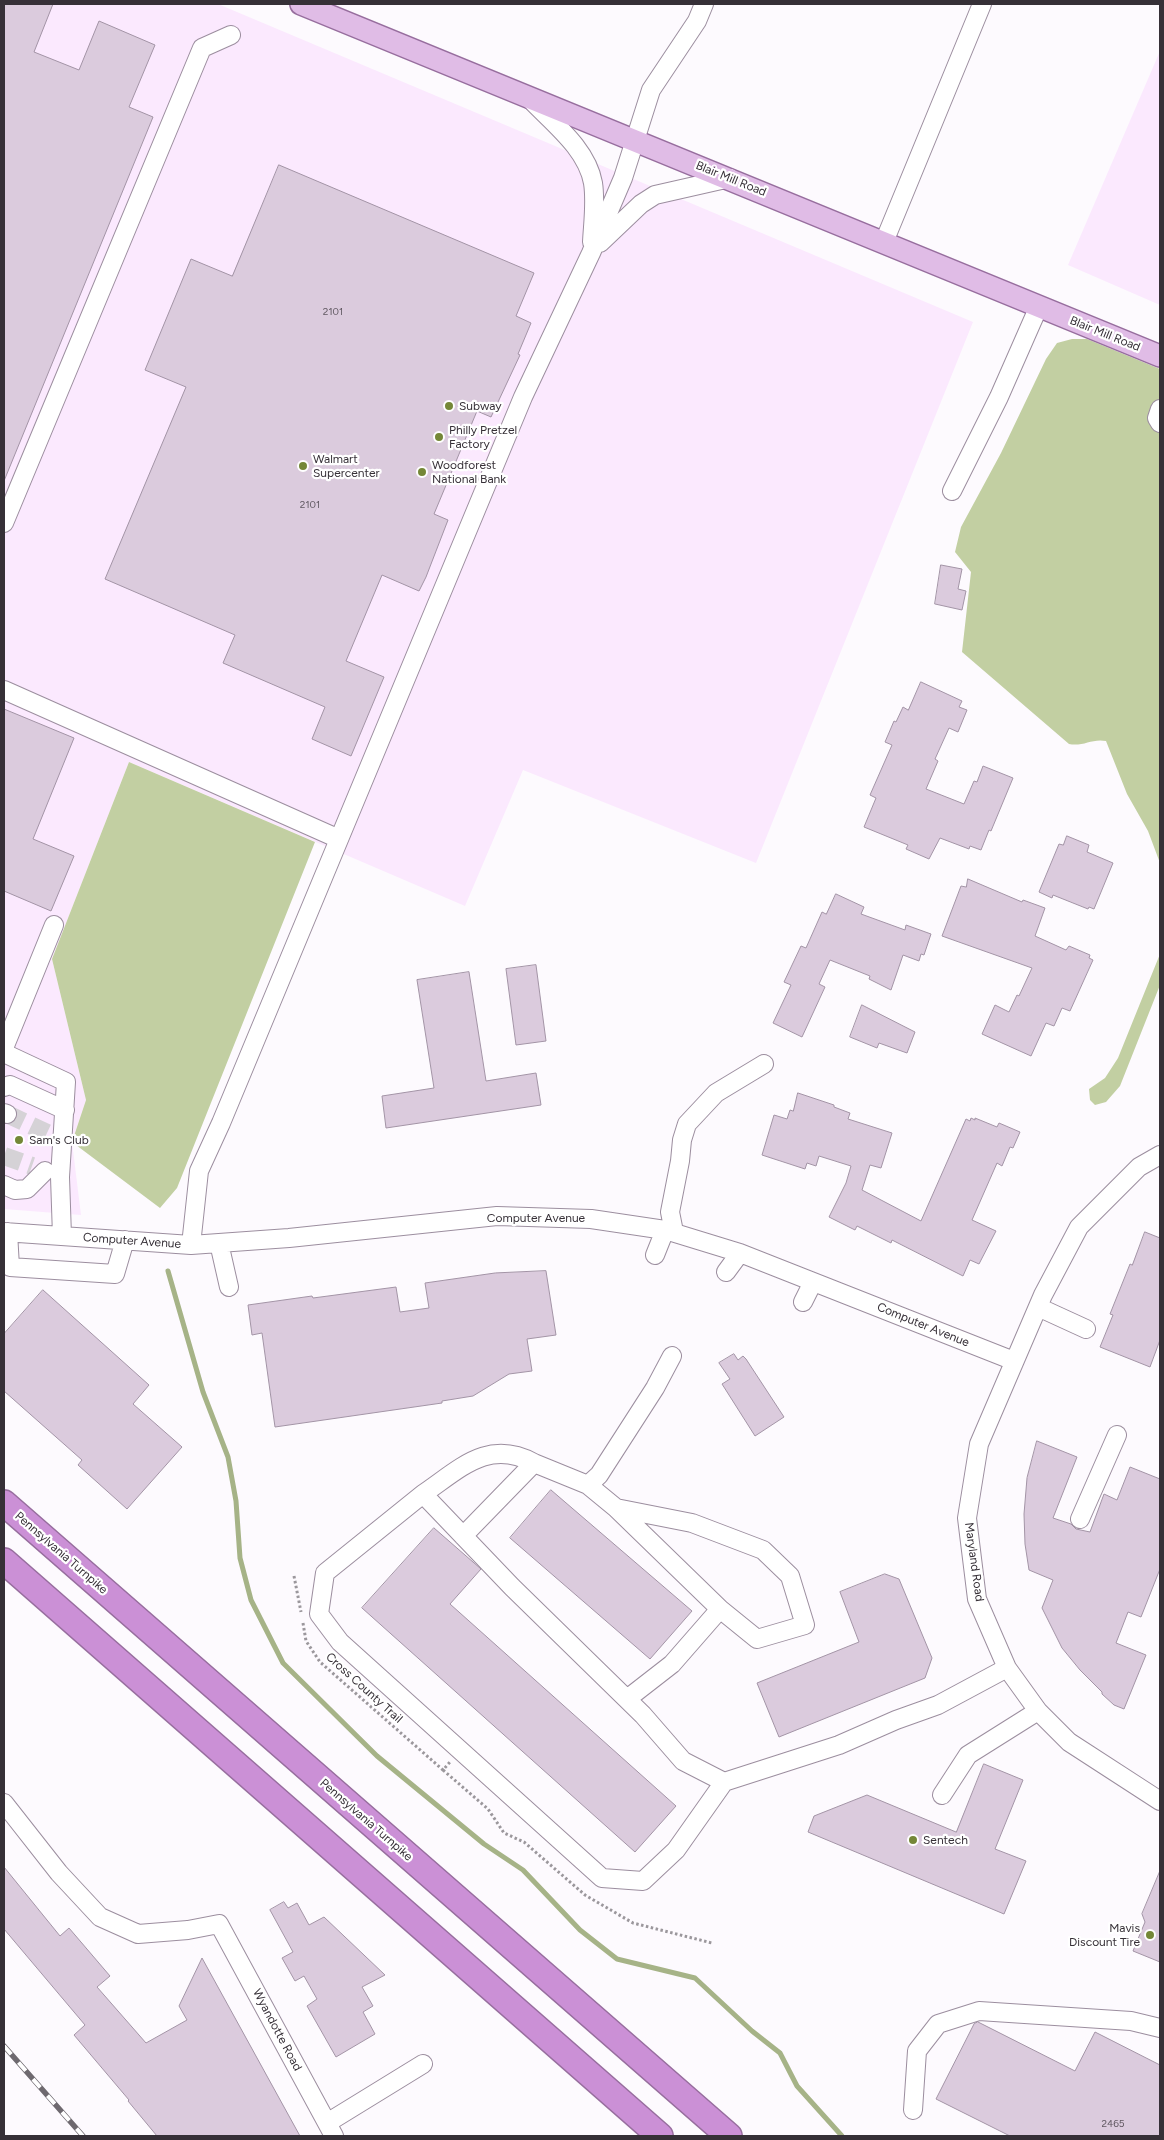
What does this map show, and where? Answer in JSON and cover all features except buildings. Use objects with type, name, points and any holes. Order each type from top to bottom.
[{"type":"highway","name":"Pennsylvania Turnpike","points":[[4,1503],[729,2136]]},
{"type":"highway","points":[[4,1561],[660,2136]]},
{"type":"main road","name":"Blair Mill Road","points":[[301,4],[635,139],[1160,356]]},
{"type":"street","points":[[191,1245],[199,1171],[519,406],[624,178],[651,90],[698,21],[704,4]]},
{"type":"street","points":[[884,242],[982,4]]},
{"type":"street","points":[[4,523],[202,48],[231,35]]},
{"type":"street","points":[[528,96],[572,142],[587,163],[593,184],[591,253]]},
{"type":"street","points":[[591,253],[641,204],[655,195],[730,178]]},
{"type":"street","points":[[952,491],[999,397],[1038,306]]},
{"type":"street","points":[[1160,409],[1157,418],[1160,422]]},
{"type":"street","points":[[4,690],[339,839]]},
{"type":"street","points":[[4,1048],[54,925]]},
{"type":"street","points":[[4,1053],[66,1082],[63,1140],[46,1172],[27,1189],[15,1190],[4,1185]]},
{"type":"street","points":[[655,1255],[669,1231],[670,1212],[682,1140],[687,1124],[716,1093],[764,1064]]},
{"type":"street","points":[[4,1087],[10,1085],[65,1110]]},
{"type":"street","points":[[46,1133],[63,1140]]},
{"type":"street","name":"Maryland Road","points":[[1160,1155],[1138,1167],[1079,1227],[1038,1307],[979,1444],[968,1518],[977,1599],[1007,1668],[1038,1711],[1069,1742],[1160,1801]]},
{"type":"street","points":[[46,1172],[62,1236]]},
{"type":"street","name":"Computer Avenue","points":[[6,1232],[191,1245],[289,1238],[497,1216],[591,1219],[669,1231],[740,1253],[1014,1361]]},
{"type":"street","points":[[6,1232],[10,1267],[115,1274],[124,1240]]},
{"type":"street","points":[[219,1243],[229,1287]]},
{"type":"street","points":[[726,1272],[740,1253]]},
{"type":"street","points":[[803,1302],[813,1282]]},
{"type":"street","points":[[1038,1307],[1086,1329]]},
{"type":"street","points":[[588,1485],[599,1475],[672,1356]]},
{"type":"street","points":[[1080,1519],[1117,1435]]},
{"type":"street","points":[[616,1508],[692,1523],[763,1550],[790,1576],[806,1625],[757,1639],[720,1609],[616,1508],[588,1485],[519,1456],[490,1454],[477,1458],[423,1494],[326,1573],[320,1614],[340,1642],[602,1878],[643,1881],[676,1850],[724,1782],[839,1745],[896,1720],[938,1705],[1007,1668]]},
{"type":"street","points":[[463,1536],[534,1463]]},
{"type":"street","points":[[423,1494],[512,1587],[627,1699],[683,1761],[724,1782]]},
{"type":"street","points":[[627,1699],[672,1664],[720,1609]]},
{"type":"street","points":[[942,1795],[968,1755],[1038,1711]]},
{"type":"street","name":"Wyandotte Road","points":[[4,1803],[59,1873],[100,1916],[138,1934],[188,1930],[219,1924],[330,2130]]},
{"type":"street","points":[[913,2110],[917,2051],[938,2024],[979,2011],[1131,2021],[1160,2028]]},
{"type":"street","points":[[330,2130],[423,2064]]},
{"type":"path","points":[[294,1576],[301,1613]]},
{"type":"path","name":"Cross County Trail","points":[[303,1622],[306,1641],[320,1662],[443,1770],[461,1750]]},
{"type":"shaded area","points":[[4,4],[218,4],[973,322],[756,863],[523,770],[465,906],[129,762],[52,959],[86,1100],[72,1142],[81,1215],[4,1209]]},
{"type":"shaded area","points":[[1160,51],[1160,305],[1068,265]]},
{"type":"green space","points":[[1072,339],[1087,339],[1160,369],[1160,863],[1148,831],[1127,794],[1106,741],[1069,744],[962,652],[971,572],[955,552],[961,527],[1001,453],[1046,359],[1057,343]]},
{"type":"green space","points":[[129,762],[315,842],[177,1188],[160,1208],[72,1142],[86,1100],[52,959]]},
{"type":"green space","points":[[1160,954],[1160,985],[1120,1086],[1106,1102],[1095,1105],[1090,1100],[1089,1089],[1105,1078],[1118,1058]]},
{"type":"waterway","points":[[168,1271],[203,1392],[228,1457],[236,1501],[240,1558],[251,1600],[283,1663],[377,1756],[484,1844],[523,1870],[580,1930],[617,1959],[695,1978],[752,2031],[780,2053],[797,2086],[842,2136]]},
{"type":"tunnel","points":[[7,1114],[47,1133]]},
{"type":"tunnel","points":[[4,1156],[32,1166]]},
{"type":"railway","points":[[4,2046],[83,2136]]},
{"type":"place","name":"Subway","points":[[449,406]]},
{"type":"place","name":"Philly Pretzel Factory","points":[[439,437]]},
{"type":"place","name":"Walmart Supercenter","points":[[303,466]]},
{"type":"place","name":"Woodforest National Bank","points":[[422,472]]},
{"type":"place","name":"Sam's Club","points":[[19,1140]]},
{"type":"place","name":"Sentech","points":[[913,1840]]},
{"type":"place","name":"Mavis Discount Tire","points":[[1150,1935]]}]
